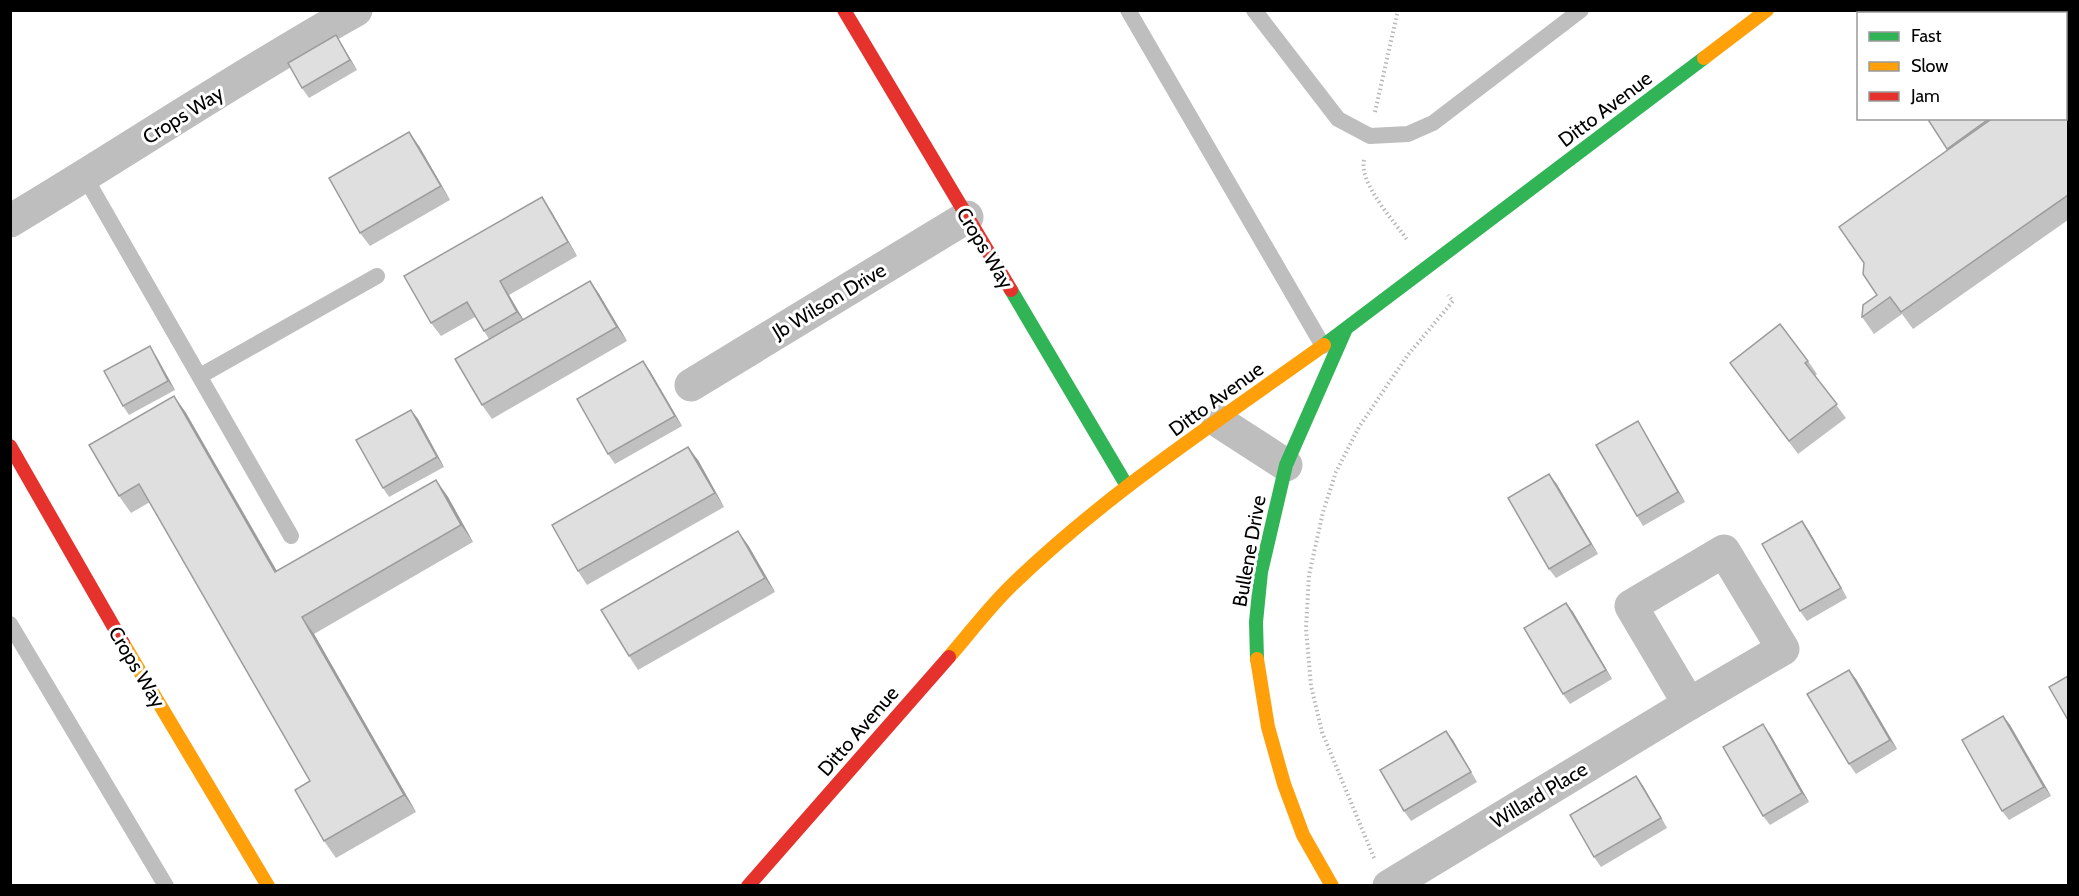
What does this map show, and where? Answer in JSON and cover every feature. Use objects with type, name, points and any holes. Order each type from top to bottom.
[{"type":"street","name":"Crops Way","points":[[10,221],[85,177],[299,42],[356,10]]},
{"type":"street","name":"Crops Way","points":[[844,10],[1126,486]]},
{"type":"street","name":"Ditto Avenue","points":[[748,885],[1011,586],[1081,523],[1126,486],[1346,330],[1767,10]]},
{"type":"street","name":"Jb Wilson Drive","points":[[691,385],[967,217]]},
{"type":"street","name":"Bullene Drive","points":[[1332,885],[1303,835],[1284,784],[1268,728],[1257,666],[1256,622],[1261,572],[1286,465],[1346,330]]},
{"type":"street","points":[[1218,421],[1286,465]]},
{"type":"street","name":"Crops Way","points":[[10,446],[130,655],[268,885]]},
{"type":"street","name":"Willard Place","points":[[1382,875],[1689,704],[1783,649],[1724,551],[1631,606],[1689,704]]},
{"type":"lane","points":[[1128,10],[1323,346]]},
{"type":"lane","points":[[1254,10],[1338,119],[1370,136],[1408,134],[1433,123],[1581,10]]},
{"type":"lane","points":[[85,177],[291,536]]},
{"type":"lane","points":[[200,376],[377,276]]},
{"type":"lane","points":[[10,624],[166,885]]},
{"type":"path","points":[[1382,875],[1322,732],[1311,686],[1306,628],[1309,575],[1323,512],[1336,472],[1359,427],[1407,356],[1453,301],[1367,183],[1363,166],[1398,10]]},
{"type":"building","points":[[336,35],[350,60],[302,88],[288,63]]},
{"type":"building","points":[[2067,85],[2068,195],[1901,312],[1890,297],[1862,317],[1863,305],[1877,295],[1863,274],[1864,263],[1839,227],[1990,120],[2067,120]]},
{"type":"building","points":[[1928,120],[1987,120],[1947,149]]},
{"type":"building","points":[[409,132],[441,186],[360,233],[329,178]]},
{"type":"building","points":[[542,197],[568,242],[500,281],[517,312],[484,331],[467,302],[431,323],[404,276]]},
{"type":"building","points":[[590,281],[617,327],[482,405],[455,359]]},
{"type":"building","points":[[1780,324],[1808,361],[1805,363],[1837,404],[1789,441],[1730,363]]},
{"type":"building","points":[[150,346],[168,381],[123,406],[104,371]]},
{"type":"building","points":[[643,361],[675,416],[608,454],[577,399]]},
{"type":"building","points":[[174,396],[275,572],[436,480],[461,525],[302,617],[404,795],[324,841],[295,790],[310,781],[139,484],[119,496],[89,445]]},
{"type":"building","points":[[411,410],[437,457],[383,488],[356,440]]},
{"type":"building","points":[[1638,421],[1678,492],[1637,516],[1596,445]]},
{"type":"building","points":[[688,447],[715,493],[578,571],[552,525]]},
{"type":"building","points":[[1549,474],[1591,544],[1549,569],[1508,498]]},
{"type":"building","points":[[1802,521],[1841,588],[1800,611],[1762,544]]},
{"type":"building","points":[[738,531],[765,578],[629,656],[601,610]]},
{"type":"building","points":[[1566,603],[1606,670],[1563,694],[1524,628]]},
{"type":"building","points":[[1849,670],[1890,740],[1849,764],[1807,694]]},
{"type":"building","points":[[2068,676],[2068,720],[2049,687]]},
{"type":"building","points":[[2003,716],[2044,787],[2002,811],[1962,740]]},
{"type":"building","points":[[1763,724],[1802,793],[1763,816],[1723,747]]},
{"type":"building","points":[[1446,731],[1471,772],[1404,811],[1380,770]]},
{"type":"building","points":[[1636,776],[1661,818],[1594,857],[1570,815]]},
{"type":"traffic: fast","points":[[1324,345],[1704,58]]},
{"type":"traffic: fast","points":[[1011,290],[1127,486]]},
{"type":"traffic: fast","points":[[1257,659],[1256,622],[1261,572],[1286,465],[1345,331]]},
{"type":"traffic: slow","points":[[1704,58],[1767,10]]},
{"type":"traffic: slow","points":[[949,657],[1004,593],[1086,519],[1164,459],[1324,345]]},
{"type":"traffic: slow","points":[[123,643],[268,886]]},
{"type":"traffic: slow","points":[[1257,659],[1268,727],[1284,784],[1303,835],[1332,886]]},
{"type":"traffic: jam","points":[[844,10],[1011,290]]},
{"type":"traffic: jam","points":[[10,446],[123,643]]},
{"type":"traffic: jam","points":[[748,886],[949,657]]}]
